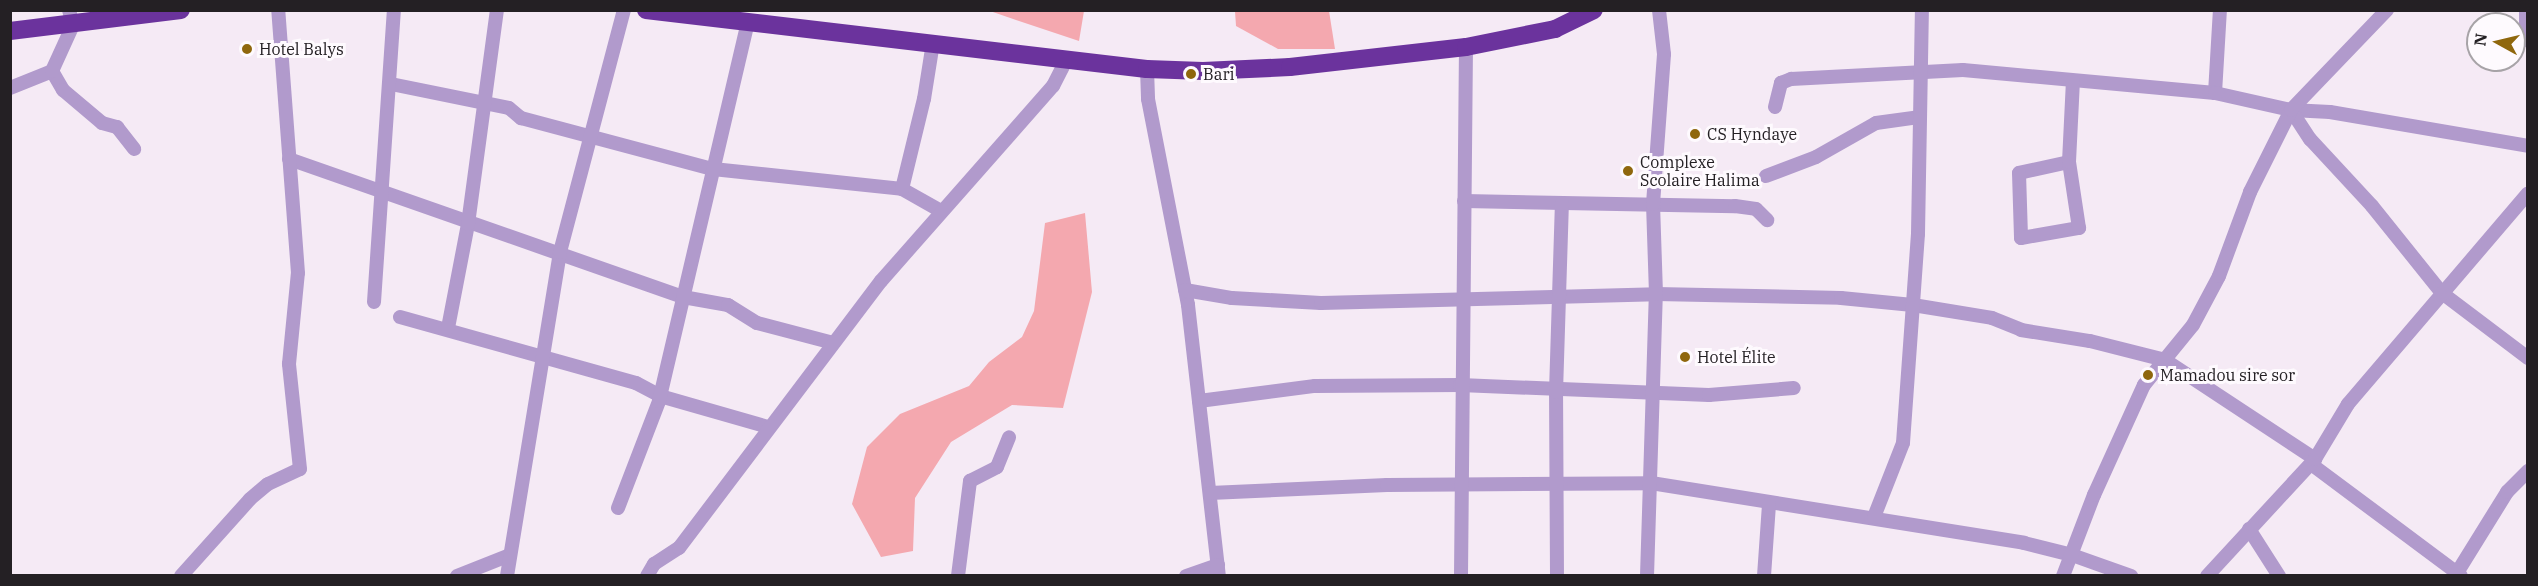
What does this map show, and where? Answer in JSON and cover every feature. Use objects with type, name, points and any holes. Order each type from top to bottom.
[{"type":"highway","points":[[10,31],[71,18],[181,10]]},
{"type":"highway","points":[[646,10],[1147,69],[1248,71],[1466,47],[1555,29],[1594,10]]},
{"type":"street","points":[[182,575],[250,499],[268,484],[300,469],[289,364],[298,273],[278,10]]},
{"type":"street","points":[[374,302],[391,84],[394,10]]},
{"type":"street","points":[[448,328],[468,224],[497,10]]},
{"type":"street","points":[[507,576],[560,252],[624,10]]},
{"type":"street","points":[[1647,576],[1656,294],[1653,204],[1664,54],[1659,10]]},
{"type":"street","points":[[1874,518],[1903,443],[1914,305],[1919,70],[1923,10]]},
{"type":"street","points":[[2215,93],[2220,10]]},
{"type":"street","points":[[2063,576],[2094,495],[2144,385],[2193,325],[2219,276],[2250,192],[2291,110],[2386,10]]},
{"type":"street","points":[[10,88],[52,71],[71,18]]},
{"type":"street","points":[[618,508],[660,396],[748,22]]},
{"type":"street","points":[[902,189],[924,99],[933,43]]},
{"type":"street","points":[[1461,576],[1460,385],[1466,47]]},
{"type":"street","points":[[647,576],[654,564],[679,548],[833,343],[941,211],[1053,86],[1067,59]]},
{"type":"street","points":[[1147,69],[1148,99],[1185,290],[1219,570],[1186,576]]},
{"type":"street","points":[[1775,107],[1781,83],[1791,79],[1919,70],[2215,93],[2291,110],[2330,112],[2528,146]]},
{"type":"street","points":[[52,71],[63,90],[102,123],[117,127],[134,149]]},
{"type":"street","points":[[2069,162],[2019,172],[2021,238],[2079,228],[2069,162],[2073,81]]},
{"type":"street","points":[[391,84],[484,106],[509,108],[522,118],[713,169],[902,189],[941,211]]},
{"type":"street","points":[[2291,110],[2310,139],[2372,206],[2442,293],[2528,358]]},
{"type":"street","points":[[1766,176],[1816,157],[1876,123],[1919,117]]},
{"type":"street","points":[[289,159],[383,191],[468,224],[560,252],[683,297],[728,306],[757,323],[833,343]]},
{"type":"street","points":[[2207,576],[2313,462],[2348,404],[2528,193]]},
{"type":"street","points":[[1464,201],[1748,207],[1767,220]]},
{"type":"street","points":[[1557,576],[1556,392],[1562,203]]},
{"type":"street","points":[[1185,290],[1232,298],[1321,303],[1462,297],[1656,294],[1840,298],[1914,305],[1992,318],[2021,330],[2090,341],[2165,360],[2313,462],[2457,575],[2506,492],[2528,471]]},
{"type":"street","points":[[400,317],[448,328],[542,359],[636,383],[660,396],[768,428]]},
{"type":"street","points":[[1199,401],[1315,386],[1460,385],[1556,392],[1708,395],[1794,388]]},
{"type":"street","points":[[958,576],[970,481],[997,466],[1009,437]]},
{"type":"street","points":[[1210,493],[1365,486],[1461,487],[1651,483],[1769,504],[1874,518],[2072,555],[2131,576]]},
{"type":"street","points":[[1764,576],[1769,504]]},
{"type":"street","points":[[2249,529],[2278,576]]},
{"type":"street","points":[[458,576],[510,555]]},
{"type":"shaded area","points":[[990,11],[1084,11],[1079,41]]},
{"type":"shaded area","points":[[1235,11],[1329,11],[1335,49],[1278,49],[1236,26]]},
{"type":"shaded area","points":[[1085,213],[1092,292],[1063,408],[1012,405],[951,442],[915,498],[913,551],[881,557],[852,504],[867,447],[900,414],[969,386],[989,362],[1022,337],[1034,311],[1045,223]]},
{"type":"place","name":"Hotel Balys","points":[[247,49]]},
{"type":"place","name":"Bari","points":[[1191,74]]},
{"type":"place","name":"CS Hyndaye","points":[[1695,134]]},
{"type":"place","name":"Complexe Scolaire Halima","points":[[1628,171]]},
{"type":"place","name":"Hotel Élite","points":[[1685,357]]},
{"type":"place","name":"Mamadou sire sor","points":[[2148,375]]}]
